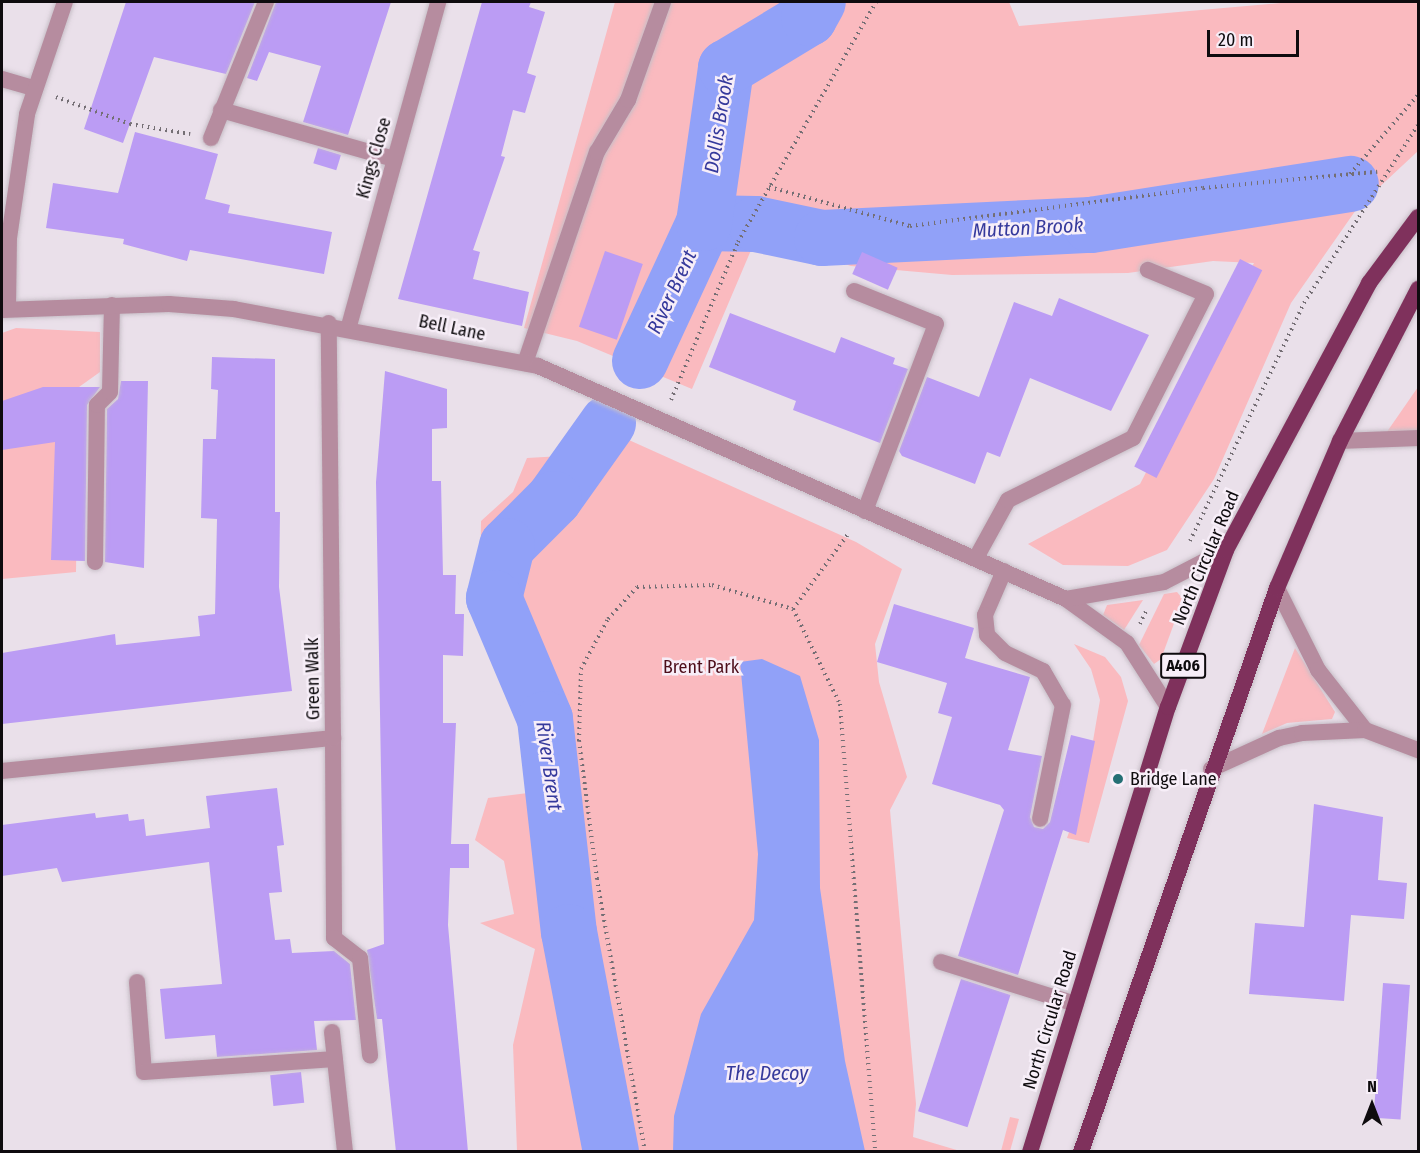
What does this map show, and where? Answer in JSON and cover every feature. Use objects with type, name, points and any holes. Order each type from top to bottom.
[{"type":"highway","name":"North Circular Road","points":[[1030,1152],[1168,707],[1226,550],[1369,282],[1419,217]]},
{"type":"highway","points":[[1081,1152],[1211,769],[1277,588],[1340,441],[1419,289]]},
{"type":"street","points":[[5,309],[9,238],[33,88],[65,2]]},
{"type":"street","points":[[211,138],[266,2]]},
{"type":"street","name":"Kings Close","points":[[349,326],[438,2]]},
{"type":"street","points":[[525,363],[597,152],[628,100],[663,2]]},
{"type":"street","points":[[2,79],[33,88]]},
{"type":"street","points":[[221,110],[394,159]]},
{"type":"street","points":[[976,558],[1008,500],[1133,438],[1206,294],[1148,270]]},
{"type":"street","points":[[854,291],[936,324],[865,511],[1066,599],[1127,643],[1168,707]]},
{"type":"street","points":[[95,562],[98,405],[110,392],[112,305]]},
{"type":"street","name":"Bell Lane","points":[[5,309],[112,305],[234,309],[349,326],[525,363],[651,413],[865,511]]},
{"type":"street","name":"Green Walk","points":[[2,771],[333,738],[329,323]]},
{"type":"street","points":[[1340,441],[1419,438]]},
{"type":"street","points":[[1066,599],[1164,582],[1226,550]]},
{"type":"street","points":[[1004,571],[985,615],[987,635],[1005,653],[1043,671],[1063,705],[1040,819]]},
{"type":"street","points":[[1277,588],[1318,670],[1365,730]]},
{"type":"street","points":[[1211,769],[1279,738],[1365,730],[1419,750]]},
{"type":"street","points":[[333,738],[334,938],[360,958],[370,1055]]},
{"type":"street","points":[[941,962],[1076,1004]]},
{"type":"street","points":[[137,982],[144,1072],[335,1059]]},
{"type":"street","points":[[332,1032],[345,1152]]},
{"type":"path","points":[[675,389],[738,242],[876,2]]},
{"type":"path","points":[[33,88],[130,124],[211,138]]},
{"type":"path","points":[[1350,175],[1419,95]]},
{"type":"path","points":[[1179,550],[1189,543],[1304,303],[1419,124]]},
{"type":"path","points":[[769,188],[910,226],[1377,172]]},
{"type":"path","points":[[793,609],[848,534]]},
{"type":"path","points":[[645,1152],[597,879],[579,741],[581,669],[609,619],[637,587],[712,585],[793,609],[840,704],[875,1152]]},
{"type":"path","points":[[1134,634],[1152,598]]},
{"type":"green space","points":[[615,2],[1009,2],[1019,26],[1292,2],[1418,2],[1418,151],[1358,207],[1291,303],[1214,479],[1167,550],[1128,566],[1063,565],[1028,544],[1140,484],[1254,263],[1213,261],[1128,273],[952,275],[851,266],[757,236],[692,389],[577,341],[524,328]]},
{"type":"green space","points":[[16,328],[100,332],[100,372],[79,387],[76,572],[2,579],[2,333]]},
{"type":"green space","points":[[1418,387],[1418,438],[1382,439]]},
{"type":"green space","name":"Brent Park","points":[[580,418],[856,542],[902,569],[875,644],[879,682],[907,777],[890,810],[916,1104],[913,1137],[960,1151],[517,1151],[513,1045],[535,949],[480,923],[514,914],[504,861],[475,840],[488,798],[536,792],[538,731],[480,593],[481,521],[513,492],[527,458],[562,456]]},
{"type":"green space","points":[[1177,592],[1183,599],[1161,659],[1154,664],[1139,645],[1164,594]]},
{"type":"green space","points":[[1143,600],[1124,630],[1103,615],[1107,605]]},
{"type":"green space","points":[[1074,644],[1105,657],[1121,677],[1128,701],[1089,843],[1067,838],[1086,782],[1100,700],[1091,669]]},
{"type":"green space","points":[[1295,648],[1335,712],[1332,719],[1287,723],[1262,734]]},
{"type":"green space","points":[[1010,1117],[1019,1119],[1010,1151],[1001,1151]]},
{"type":"water","name":"The Decoy","points":[[762,659],[800,676],[819,740],[820,888],[845,1061],[865,1151],[673,1151],[674,1116],[701,1014],[754,920],[758,854],[740,662]]},
{"type":"building","points":[[126,2],[255,2],[226,74],[154,57],[123,143],[84,129]]},
{"type":"building","points":[[276,2],[391,2],[348,135],[303,122],[321,66],[269,52],[257,81],[247,78]]},
{"type":"building","points":[[482,2],[531,2],[529,7],[545,12],[527,73],[536,76],[525,113],[513,110],[501,156],[505,157],[473,250],[480,252],[473,279],[529,292],[522,326],[398,299]]},
{"type":"building","points":[[135,132],[218,154],[205,199],[230,205],[228,213],[332,232],[324,274],[190,250],[187,261],[123,244],[124,239],[46,228],[53,183],[118,193]]},
{"type":"building","points":[[318,148],[341,155],[336,170],[313,163]]},
{"type":"building","points":[[605,251],[643,264],[617,340],[579,327]]},
{"type":"building","points":[[862,252],[898,268],[888,290],[852,274]]},
{"type":"building","points":[[1240,259],[1262,270],[1156,478],[1134,467]]},
{"type":"building","points":[[1059,298],[1149,335],[1111,411],[1030,378],[1000,457],[987,452],[975,484],[902,456],[899,451],[927,377],[979,397],[1014,302],[1052,316]]},
{"type":"building","points":[[730,313],[835,353],[841,337],[895,358],[893,364],[908,369],[880,443],[793,410],[796,401],[709,367]]},
{"type":"building","points":[[212,357],[275,359],[275,512],[280,512],[279,587],[292,691],[2,724],[2,653],[115,634],[116,645],[200,636],[198,616],[215,614],[217,519],[201,518],[203,439],[216,439],[218,390],[211,389]]},
{"type":"building","points":[[385,371],[447,389],[447,428],[432,429],[432,481],[441,481],[443,575],[456,575],[455,614],[464,614],[463,656],[443,655],[443,723],[456,723],[451,844],[469,844],[469,868],[450,868],[448,925],[468,1152],[396,1152],[382,1019],[377,1019],[367,950],[384,944],[376,482]]},
{"type":"building","points":[[121,381],[148,381],[144,568],[105,562],[107,409],[118,399]]},
{"type":"building","points":[[43,387],[100,387],[87,405],[85,561],[51,560],[55,442],[2,450],[2,401]]},
{"type":"building","points":[[894,604],[974,628],[965,658],[1030,677],[1008,750],[1042,756],[1030,817],[1034,827],[1043,829],[1050,822],[1071,735],[1095,741],[1076,835],[1063,830],[1018,975],[958,956],[1004,810],[1000,805],[932,784],[952,717],[938,713],[947,683],[877,662]]},
{"type":"building","points":[[277,788],[284,845],[277,846],[282,892],[269,893],[275,940],[290,939],[292,953],[334,951],[350,964],[356,1020],[314,1021],[317,1050],[217,1057],[215,1035],[165,1039],[160,989],[222,984],[209,862],[62,882],[57,868],[2,876],[2,825],[95,813],[96,818],[128,814],[129,821],[144,819],[146,836],[210,828],[206,796]]},
{"type":"building","points":[[1314,804],[1383,817],[1378,880],[1407,883],[1404,919],[1351,915],[1344,1001],[1249,994],[1255,923],[1304,927]]},
{"type":"building","points":[[961,979],[1010,995],[968,1127],[918,1111]]},
{"type":"building","points":[[1383,983],[1410,985],[1401,1120],[1374,1118]]},
{"type":"building","points":[[301,1072],[304,1103],[273,1106],[270,1075]]},
{"type":"waterway","name":"Dollis Brook","points":[[640,361],[704,223],[726,68],[809,18],[818,2]]},
{"type":"waterway","name":"Mutton Brook","points":[[704,223],[756,224],[822,238],[1091,225],[1351,184]]},
{"type":"waterway","name":"River Brent","points":[[608,423],[554,499],[507,546],[494,598],[545,719],[569,932],[611,1152]]},
{"type":"place","name":"Bridge Lane","points":[[1118,779]]}]
